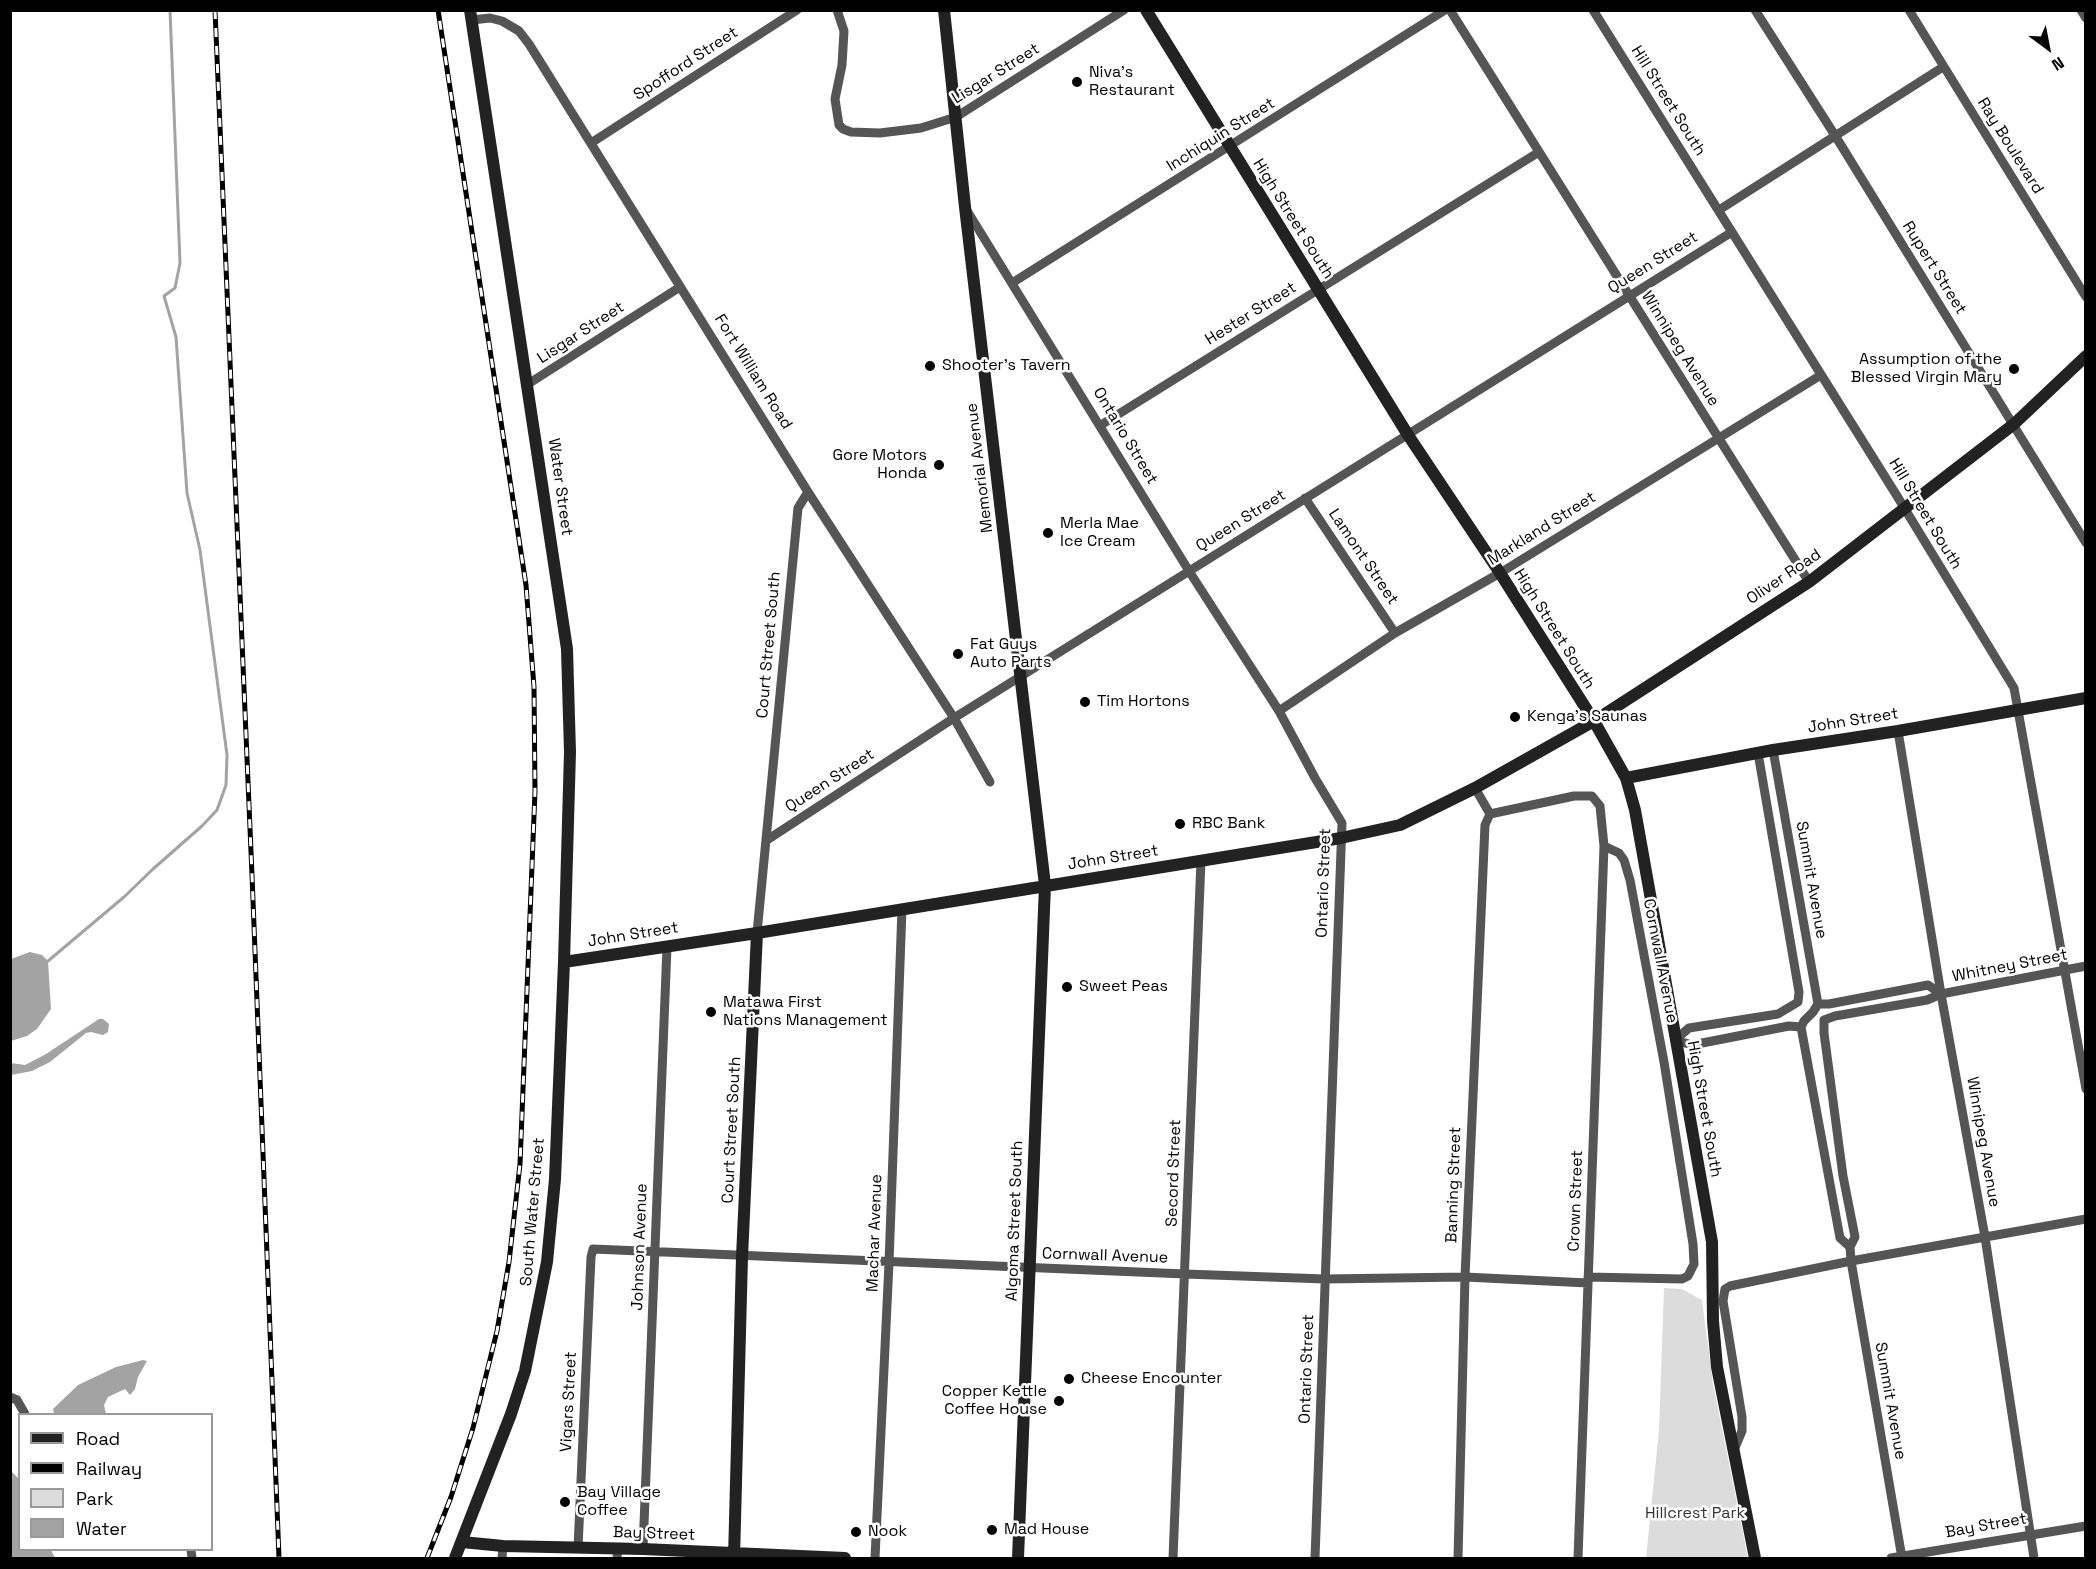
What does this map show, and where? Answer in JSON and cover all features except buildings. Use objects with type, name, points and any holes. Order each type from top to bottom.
[{"type":"main road","name":"Memorial Avenue","points":[[944,10],[1045,885]]},
{"type":"main road","name":"High Street South","points":[[1146,10],[1408,435],[1500,573],[1594,721],[1626,778],[1635,810],[1712,1242],[1713,1321],[1717,1367],[1755,1558]]},
{"type":"main road","name":"Water Street","points":[[471,15],[567,649],[570,752],[564,962]]},
{"type":"main road","name":"Oliver Road","points":[[1475,788],[1594,721],[1809,582],[2014,424],[2085,356]]},
{"type":"main road","name":"John Street","points":[[1626,778],[1773,750],[1898,731],[2085,698]]},
{"type":"main road","name":"John Street","points":[[564,962],[1341,838],[1400,825],[1475,788]]},
{"type":"main road","name":"Algoma Street South","points":[[1018,1558],[1045,885]]},
{"type":"main road","name":"Court Street South","points":[[735,1556],[742,1257],[757,933]]},
{"type":"main road","name":"South Water Street","points":[[455,1558],[511,1414],[525,1371],[541,1300],[555,1179],[564,962]]},
{"type":"main road","name":"Bay Street","points":[[462,1542],[503,1552],[578,1548],[617,1554],[643,1549],[735,1556],[845,1558]]},
{"type":"street","name":"Spofford Street","points":[[591,143],[797,10]]},
{"type":"street","name":"Lisgar Street","points":[[837,10],[844,31],[842,65],[835,99],[839,124],[850,132],[880,133],[921,128],[956,117],[1124,10]]},
{"type":"street","name":"Inchiquin Street","points":[[1012,283],[1445,10]]},
{"type":"street","name":"Winnipeg Avenue","points":[[1450,10],[1809,582]]},
{"type":"street","name":"Hill Street South","points":[[1593,10],[1905,509],[2014,688],[2085,1089]]},
{"type":"street","name":"Rupert Street","points":[[1755,10],[1836,136],[2085,543]]},
{"type":"street","name":"Ray Boulevard","points":[[1909,10],[2085,297]]},
{"type":"street","points":[[2081,10],[2085,18]]},
{"type":"street","name":"Fort William Road","points":[[471,15],[502,21],[519,31],[552,78],[808,492],[954,718],[990,782]]},
{"type":"street","points":[[1719,210],[1943,67]]},
{"type":"street","name":"Hester Street","points":[[1101,425],[1539,152]]},
{"type":"street","name":"Ontario Street","points":[[965,207],[1189,571],[1279,711],[1342,823],[1315,1558]]},
{"type":"street","name":"Queen Street","points":[[767,840],[954,718],[1732,232]]},
{"type":"street","name":"Lisgar Street","points":[[528,384],[680,287]]},
{"type":"street","name":"Markland Street","points":[[1279,711],[1395,633],[1500,573],[1821,375]]},
{"type":"street","name":"Court Street South","points":[[757,933],[798,508],[808,492]]},
{"type":"street","name":"Lamont Street","points":[[1305,498],[1395,633]]},
{"type":"street","name":"Winnipeg Avenue","points":[[1898,731],[1941,994],[1985,1237],[2034,1558]]},
{"type":"street","name":"Summit Avenue","points":[[1773,750],[1818,1004]]},
{"type":"street","name":"Summit Avenue","points":[[1675,1040],[1689,1028],[1778,1014],[1798,1002],[1799,992],[1758,753]]},
{"type":"street","points":[[1475,788],[1490,814],[1574,796],[1592,796],[1600,806],[1604,846]]},
{"type":"street","name":"Banning Street","points":[[1458,1558],[1465,1277],[1484,836],[1485,825],[1490,814]]},
{"type":"street","name":"Crown Street","points":[[1578,1558],[1604,846]]},
{"type":"street","name":"Cornwall Avenue","points":[[591,1257],[593,1249],[1030,1269],[1325,1279],[1465,1277],[1588,1280],[1682,1279],[1688,1276],[1694,1264],[1693,1244],[1664,1062],[1624,860],[1619,853],[1604,846]]},
{"type":"street","name":"Secord Street","points":[[1173,1558],[1201,860]]},
{"type":"street","name":"Machar Avenue","points":[[875,1558],[902,909]]},
{"type":"street","name":"Johnson Avenue","points":[[643,1549],[667,947]]},
{"type":"street","name":"Whitney Street","points":[[1824,1020],[2085,966]]},
{"type":"street","name":"Whitney Street","points":[[1818,1004],[1829,1004],[1928,985],[1941,994]]},
{"type":"street","points":[[1675,1040],[1692,1045],[1789,1026],[1801,1027],[1818,1004]]},
{"type":"street","name":"Summit Avenue","points":[[1824,1020],[1843,1176],[1855,1237],[1850,1248],[1851,1261],[1902,1558]]},
{"type":"street","name":"Summit Avenue","points":[[1801,1027],[1840,1238],[1850,1248]]},
{"type":"street","points":[[1829,1178],[1843,1176]]},
{"type":"street","points":[[1734,1450],[1742,1431],[1742,1417],[1724,1309],[1725,1289],[1730,1286],[1851,1261],[2085,1219]]},
{"type":"street","name":"Vigars Street","points":[[578,1548],[591,1257]]},
{"type":"street","points":[[14,1399],[25,1413]]},
{"type":"street","name":"Bay Street","points":[[1891,1558],[2085,1526]]},
{"type":"green space","name":"Hillcrest Park","points":[[1664,1288],[1682,1289],[1702,1300],[1713,1384],[1748,1558],[1646,1558],[1659,1430]]},
{"type":"water","points":[[30,952],[42,955],[48,961],[51,1009],[37,1029],[27,1036],[11,1041],[11,959]]},
{"type":"water","points":[[99,1019],[109,1024],[108,1032],[103,1035],[86,1033],[50,1062],[32,1071],[11,1075],[11,1063],[25,1065]]},
{"type":"water","points":[[147,1361],[130,1395],[125,1389],[108,1397],[104,1405],[106,1413],[54,1413],[53,1409],[78,1385],[116,1367]]},
{"type":"water","points":[[10,1470],[18,1478],[18,1551],[52,1551],[55,1558],[11,1558]]},
{"type":"waterway","points":[[48,961],[124,897],[202,826],[217,810],[226,785],[227,755],[200,550],[187,493],[176,337],[164,296],[175,288],[180,263],[170,10]]},
{"type":"railway","points":[[215,10],[279,1558]]},
{"type":"railway","points":[[427,1558],[451,1497],[473,1428],[497,1331],[509,1262],[520,1164],[535,791],[534,687],[526,585],[438,10]]},
{"type":"place","name":"Niva’s Restaurant","points":[[1077,82]]},
{"type":"place","name":"Shooter's Tavern","points":[[930,366]]},
{"type":"place","name":"Assumption of the Blessed Virgin Mary","points":[[2014,369]]},
{"type":"place","name":"Gore Motors Honda","points":[[939,465]]},
{"type":"place","name":"Merla Mae Ice Cream","points":[[1048,533]]},
{"type":"place","name":"Fat Guys Auto Parts","points":[[958,654]]},
{"type":"place","name":"Tim Hortons","points":[[1085,702]]},
{"type":"place","name":"Kenga's Saunas","points":[[1515,717]]},
{"type":"place","name":"RBC Bank","points":[[1180,824]]},
{"type":"place","name":"Sweet Peas","points":[[1067,987]]},
{"type":"place","name":"Matawa First Nations Management","points":[[711,1012]]},
{"type":"place","name":"Cheese Encounter","points":[[1069,1379]]},
{"type":"place","name":"Copper Kettle Coffee House","points":[[1059,1401]]},
{"type":"place","name":"Bay Village Coffee","points":[[565,1502]]},
{"type":"place","name":"Mad House","points":[[992,1530]]},
{"type":"place","name":"Nook","points":[[856,1532]]}]
